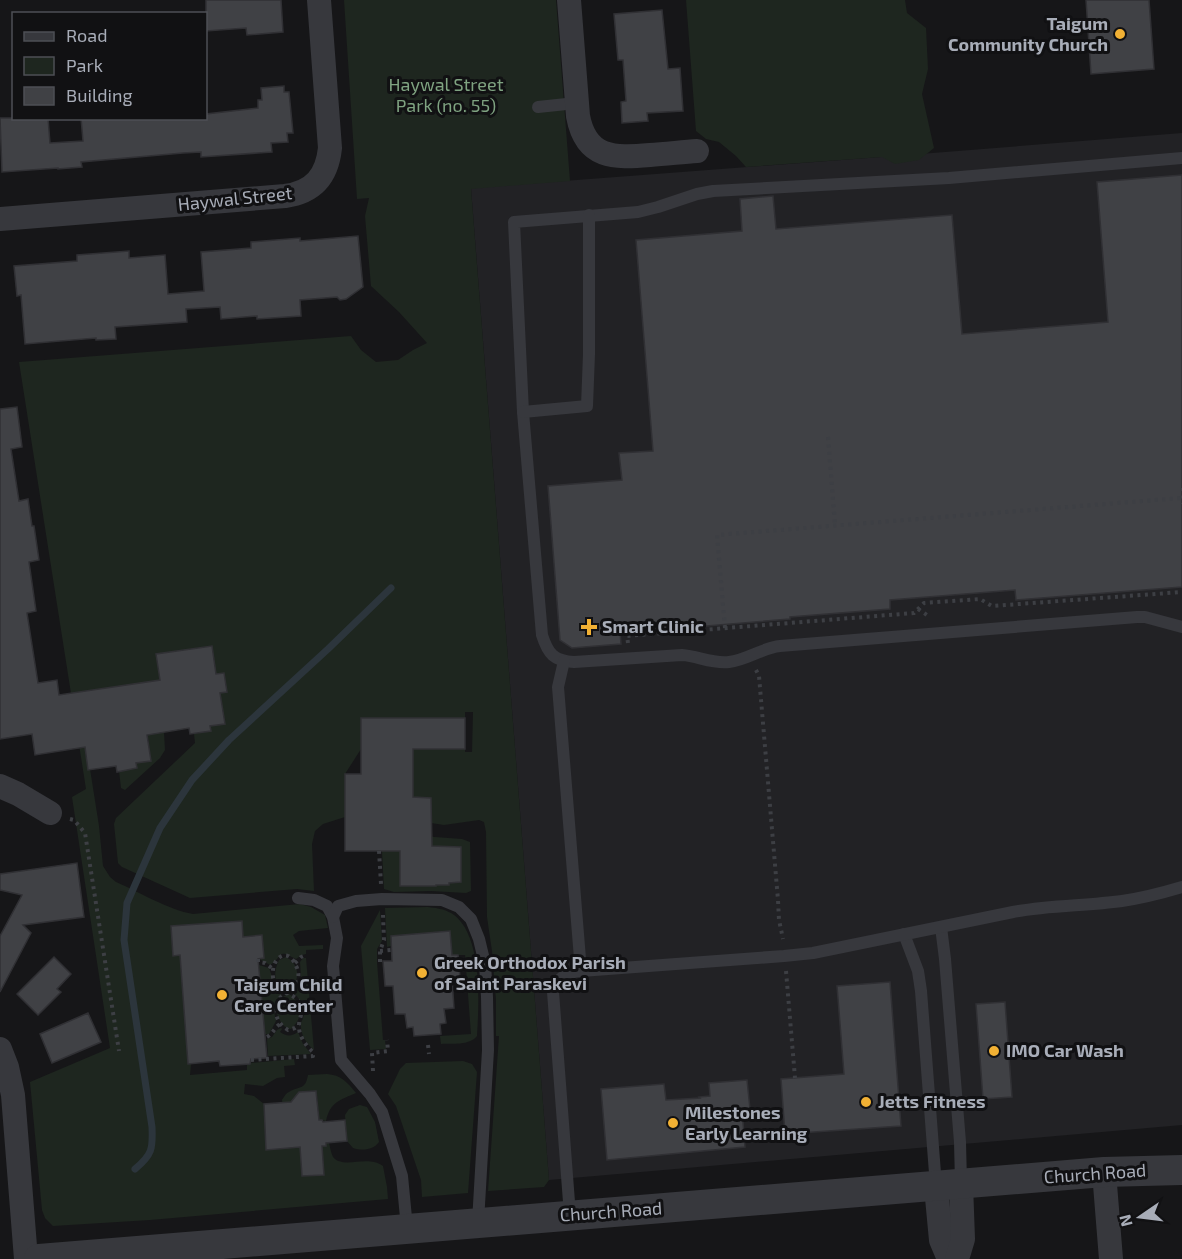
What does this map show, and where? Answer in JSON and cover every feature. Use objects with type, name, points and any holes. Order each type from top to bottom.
[{"type":"street","name":"Haywal Street","points":[[0,219],[285,196],[303,192],[311,187],[324,174],[330,148],[319,0]]},
{"type":"street","points":[[569,0],[579,125],[595,148],[608,155],[626,157],[697,151]]},
{"type":"street","points":[[0,786],[50,813]]},
{"type":"street","points":[[0,1049],[7,1067],[13,1095],[26,1259]]},
{"type":"street","name":"Church Road","points":[[39,1259],[1104,1172],[1182,1170]]},
{"type":"street","points":[[1104,1172],[1111,1259]]},
{"type":"street","points":[[949,1186],[940,1240],[949,1259]]},
{"type":"street","points":[[949,1186],[963,1239],[957,1259]]},
{"type":"lane","points":[[538,107],[576,103]]},
{"type":"lane","points":[[1182,158],[949,178],[713,191],[638,212],[514,222],[523,412],[542,635],[552,656],[564,661],[682,655],[720,663],[735,661],[772,647],[789,645],[1137,617],[1182,627]]},
{"type":"lane","points":[[523,412],[587,406],[589,215]]},
{"type":"lane","points":[[564,661],[558,687],[581,971]]},
{"type":"lane","points":[[570,1215],[553,992],[557,982],[567,973],[784,956],[849,946],[1037,908],[1122,901],[1182,887]]},
{"type":"lane","points":[[298,898],[315,900],[327,906],[333,917],[337,938],[333,966],[341,1060],[382,1112],[402,1176],[407,1228]]},
{"type":"lane","points":[[333,917],[338,906],[356,901],[385,899],[442,900],[459,906],[471,919],[485,963],[487,997],[488,1050],[478,1222]]},
{"type":"lane","points":[[940,927],[945,959],[957,1108],[949,1186]]},
{"type":"lane","points":[[904,934],[918,971],[949,1186]]},
{"type":"path","points":[[828,437],[835,525]]},
{"type":"path","points":[[1182,488],[1182,504]]},
{"type":"path","points":[[725,628],[717,535],[1181,498]]},
{"type":"path","points":[[629,658],[627,636],[914,613],[924,603],[980,599],[992,606],[1182,592]]},
{"type":"path","points":[[744,626],[759,676],[779,920],[795,1078]]},
{"type":"path","points":[[50,813],[74,820],[85,833],[119,1051]]},
{"type":"path","points":[[380,951],[391,950]]},
{"type":"path","points":[[251,1060],[313,1056],[313,1052],[305,1044],[299,1025],[302,1008],[297,998],[287,993],[282,990],[277,986],[272,974],[282,956],[287,956],[295,963],[298,970],[298,981],[292,990],[287,993],[283,995],[277,1004],[276,1016],[280,1024],[288,1030],[299,1025]]},
{"type":"path","points":[[295,963],[301,957],[306,956]]},
{"type":"path","points":[[258,959],[258,962],[265,963],[273,969]]},
{"type":"path","points":[[267,1036],[271,1035],[275,1027],[280,1024]]},
{"type":"path","points":[[428,1045],[429,1054]]},
{"type":"shaded area","points":[[1182,133],[1182,1125],[549,1180],[471,188]]},
{"type":"green space","name":"Haywal Street Park (no. 55)","points":[[344,0],[556,0],[570,181],[471,189],[549,1180],[544,1187],[488,1191],[499,1036],[496,1036],[496,1000],[487,917],[484,822],[479,820],[444,825],[431,823],[431,798],[413,798],[413,774],[371,774],[383,749],[465,749],[465,752],[472,752],[473,712],[465,712],[465,718],[361,749],[345,774],[345,817],[323,824],[315,831],[312,844],[314,891],[297,889],[190,898],[122,867],[118,863],[114,824],[116,818],[195,743],[194,734],[210,731],[210,726],[225,723],[220,693],[227,691],[224,673],[210,675],[215,663],[211,646],[156,654],[166,672],[165,750],[160,758],[125,790],[121,788],[119,771],[137,768],[136,763],[151,761],[147,730],[83,735],[99,826],[103,866],[116,882],[164,905],[193,914],[300,904],[325,915],[328,928],[299,931],[293,935],[299,946],[323,945],[323,949],[306,950],[306,954],[296,959],[281,954],[270,965],[261,960],[264,958],[262,935],[243,937],[241,921],[171,926],[173,955],[180,955],[188,1063],[191,1064],[190,1075],[247,1070],[247,1064],[250,1063],[294,1059],[295,1065],[284,1066],[285,1077],[277,1078],[263,1086],[245,1084],[244,1094],[254,1096],[264,1104],[266,1150],[300,1147],[302,1172],[306,1176],[320,1175],[324,1171],[322,1146],[329,1143],[333,1157],[338,1161],[370,1161],[383,1166],[388,1199],[150,1220],[53,1226],[45,1218],[42,1210],[30,1082],[110,1048],[72,797],[86,789],[19,362],[351,336],[361,350],[376,362],[398,360],[427,343],[371,286],[365,216],[369,198],[357,199]]},
{"type":"green space","points":[[686,0],[905,0],[907,13],[926,28],[928,69],[922,94],[934,148],[919,160],[895,164],[882,157],[746,167],[719,142],[706,139],[696,131]]},
{"type":"green space","points":[[421,836],[462,839],[470,842],[471,891],[466,893],[394,892],[384,889],[382,851],[400,851],[400,886],[436,886],[461,882],[461,847],[421,846]]},
{"type":"green space","points":[[428,907],[451,913],[461,922],[474,952],[478,988],[477,1036],[465,1043],[441,1044],[440,1036],[471,1034],[465,955],[452,955],[450,932],[391,936],[391,946],[387,947],[385,908]]},
{"type":"green space","points":[[380,910],[382,941],[377,949],[377,962],[383,1040],[385,1040],[386,1049],[370,1050],[361,946]]},
{"type":"green space","points":[[286,957],[294,964],[297,973],[295,983],[288,991],[279,986],[275,974],[279,960]]},
{"type":"green space","points":[[306,958],[314,1050],[303,1035],[301,1023],[304,1014],[303,1007],[292,992],[301,977],[300,962]]},
{"type":"green space","points":[[259,965],[269,968],[275,985],[283,993],[276,1002],[276,1021],[269,1034],[264,1034]]},
{"type":"green space","points":[[289,994],[297,1002],[300,1011],[298,1021],[291,1029],[284,1026],[277,1014],[283,997]]},
{"type":"green space","points":[[281,1028],[280,1032],[287,1035],[298,1032],[303,1044],[311,1054],[268,1056],[267,1039]]},
{"type":"green space","points":[[463,1061],[472,1064],[477,1072],[468,1193],[422,1197],[421,1180],[396,1106],[388,1094],[400,1069],[406,1063]]},
{"type":"green space","points":[[327,1074],[343,1080],[356,1093],[333,1106],[326,1121],[319,1120],[317,1095],[313,1091],[284,1117],[282,1100],[287,1093],[304,1086],[308,1075]]},
{"type":"green space","points":[[360,1105],[367,1107],[375,1122],[379,1142],[367,1149],[353,1148],[347,1141],[345,1115],[349,1109]]},
{"type":"building","points":[[206,0],[281,0],[283,32],[247,35],[246,28],[207,31]]},
{"type":"building","name":"Taigum Community Church","points":[[1086,0],[1149,0],[1154,69],[1091,74]]},
{"type":"building","points":[[662,10],[668,69],[680,68],[683,111],[647,113],[648,121],[622,123],[621,102],[626,101],[623,60],[618,60],[614,14]]},
{"type":"building","points":[[284,86],[284,92],[289,92],[293,133],[287,133],[288,142],[271,143],[272,152],[201,157],[201,152],[183,153],[81,162],[82,167],[2,172],[0,118],[48,120],[50,143],[83,141],[81,120],[207,120],[207,114],[258,108],[258,100],[262,100],[261,88]]},
{"type":"building","points":[[1182,175],[1182,587],[1016,600],[1015,590],[890,600],[890,609],[658,630],[657,628],[620,631],[621,644],[572,648],[560,640],[548,486],[622,480],[619,453],[653,451],[636,240],[742,231],[740,199],[773,196],[776,229],[952,215],[962,334],[1108,322],[1097,182]]},
{"type":"building","points":[[358,236],[363,287],[346,299],[340,300],[337,297],[300,300],[301,316],[221,319],[220,307],[186,309],[187,322],[115,327],[116,339],[96,340],[96,338],[25,344],[21,295],[17,296],[14,266],[77,261],[77,255],[129,251],[129,258],[165,255],[168,294],[204,291],[201,252],[251,248],[251,242]]},
{"type":"building","points":[[17,407],[22,447],[11,449],[19,501],[28,499],[39,560],[29,562],[36,611],[27,613],[38,683],[57,680],[59,695],[160,680],[156,654],[212,646],[216,674],[224,673],[227,692],[220,693],[225,724],[210,726],[211,731],[190,734],[189,728],[147,735],[151,761],[136,763],[137,768],[117,772],[116,766],[88,770],[85,747],[35,755],[32,734],[0,739],[0,409]]},
{"type":"building","points":[[361,718],[465,718],[465,749],[413,749],[413,797],[431,798],[432,846],[461,847],[461,882],[436,886],[400,886],[400,851],[345,851],[345,774],[361,774]]},
{"type":"building","points":[[77,863],[84,917],[23,925],[31,933],[0,992],[0,936],[22,895],[0,890],[0,874]]},
{"type":"building","name":"Taigum Child Care Center","points":[[242,921],[243,937],[262,935],[264,958],[258,959],[267,1058],[251,1059],[250,1064],[220,1066],[219,1061],[188,1064],[180,955],[173,956],[171,926]]},
{"type":"building","points":[[450,931],[452,955],[458,955],[460,978],[452,979],[454,1008],[444,1009],[446,1023],[440,1024],[441,1034],[414,1036],[413,1027],[407,1028],[405,1014],[395,1014],[393,986],[385,986],[383,961],[392,961],[391,936]]},
{"type":"building","points":[[54,957],[71,974],[57,989],[61,992],[38,1015],[17,994]]},
{"type":"building","points":[[890,982],[901,1126],[785,1134],[781,1079],[844,1074],[837,986]]},
{"type":"building","name":"IMO Car Wash","points":[[1005,1002],[1012,1097],[983,1099],[976,1004]]},
{"type":"building","points":[[88,1013],[101,1042],[52,1063],[40,1034]]},
{"type":"building","name":"Milestones Early Learning","points":[[747,1080],[750,1109],[742,1110],[745,1147],[607,1160],[601,1089],[664,1084],[666,1100],[700,1098],[710,1096],[709,1083]]},
{"type":"building","points":[[316,1091],[319,1120],[323,1122],[345,1120],[347,1141],[326,1143],[326,1146],[322,1146],[324,1175],[302,1176],[300,1147],[266,1150],[264,1104],[291,1102],[299,1092]]},
{"type":"waterway","points":[[135,1169],[145,1160],[150,1151],[152,1127],[124,940],[127,903],[160,828],[192,780],[229,740],[391,588]]},
{"type":"place","name":"Taigum Community Church","points":[[1120,34]]},
{"type":"place","name":"Smart Clinic","points":[[589,627]]},
{"type":"place","name":"Greek Orthodox Parish of Saint Paraskevi","points":[[422,973]]},
{"type":"place","name":"Taigum Child Care Center","points":[[222,995]]},
{"type":"place","name":"IMO Car Wash","points":[[994,1051]]},
{"type":"place","name":"Jetts Fitness","points":[[866,1102]]},
{"type":"place","name":"Milestones Early Learning","points":[[673,1123]]}]
